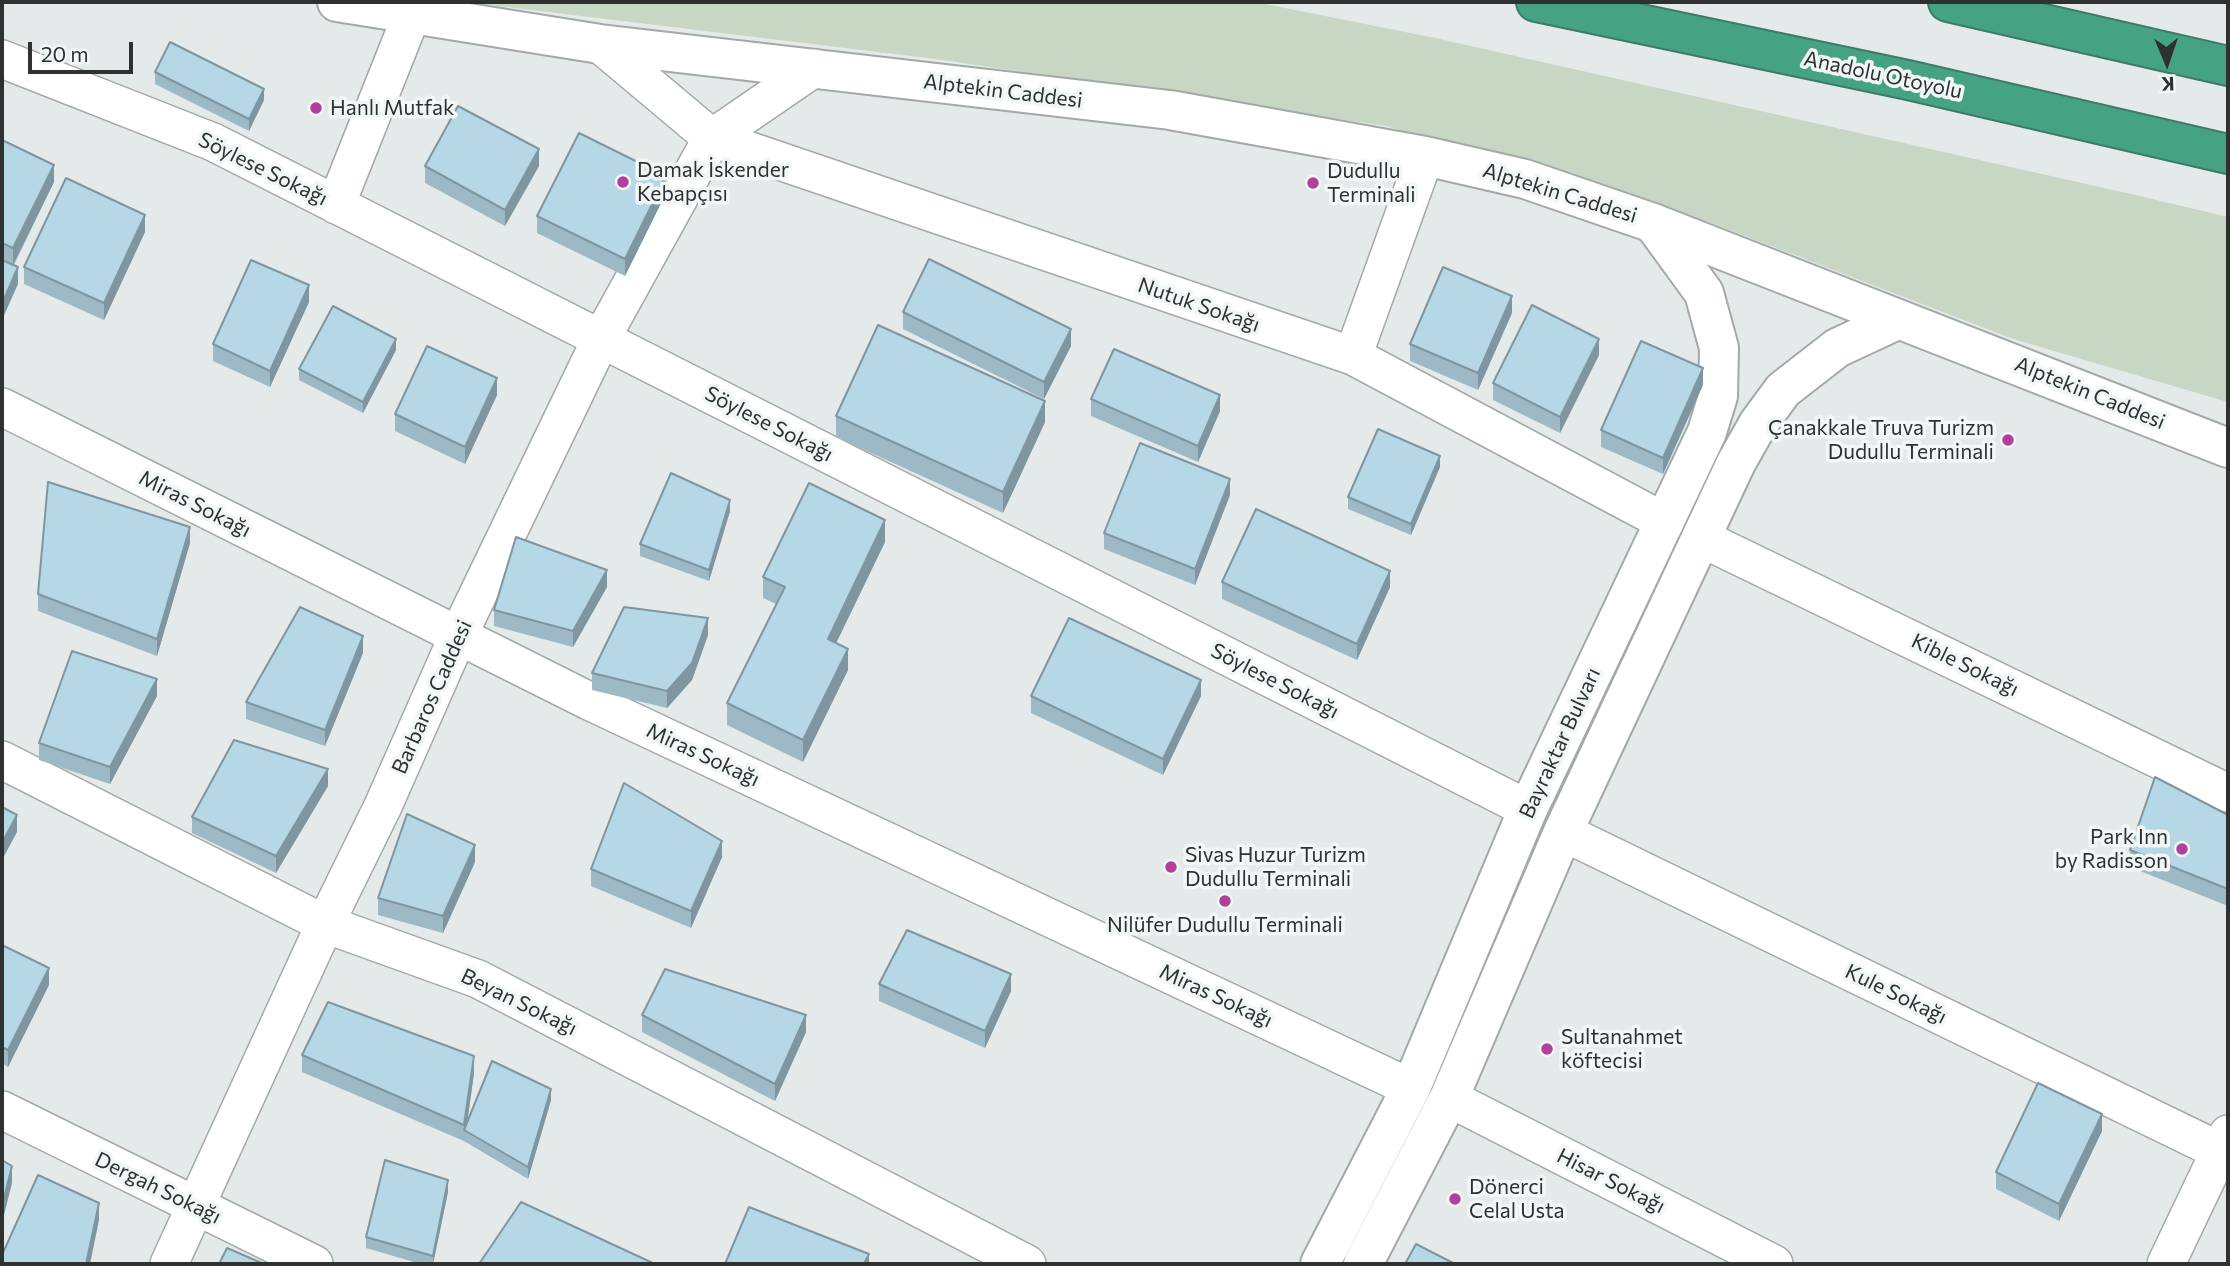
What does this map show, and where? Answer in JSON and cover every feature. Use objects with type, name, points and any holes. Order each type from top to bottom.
[{"type":"highway","name":"Anadolu Otoyolu","points":[[1536,2],[1909,80],[2228,154]]},
{"type":"highway","points":[[1948,2],[2228,66]]},
{"type":"street","name":"Alptekin Caddesi","points":[[337,2],[426,11],[600,44],[1170,110],[1425,156],[1525,178],[1653,223],[2228,448]]},
{"type":"street","points":[[336,205],[426,11]]},
{"type":"street","points":[[600,44],[712,138],[814,68]]},
{"type":"street","name":"Söylese Sokağı","points":[[2,59],[213,142],[1528,809]]},
{"type":"street","name":"Barbaros Caddesi","points":[[169,1264],[325,924],[383,806],[458,636],[601,339],[712,138]]},
{"type":"street","name":"Nutuk Sokağı","points":[[712,138],[1353,356],[1665,522]]},
{"type":"street","points":[[1353,356],[1425,156]]},
{"type":"street","name":"Bayraktar Bulvarı","points":[[1320,1264],[1412,1088],[1528,809],[1707,432],[1718,396],[1719,348],[1704,293],[1653,223]]},
{"type":"street","name":"Bayraktar Bulvarı","points":[[1363,1264],[1449,1098],[1563,832],[1701,538],[1758,424],[1783,390],[1837,348],[1897,320]]},
{"type":"street","name":"Miras Sokağı","points":[[2,407],[627,719],[1412,1088]]},
{"type":"street","name":"Kible Sokağı","points":[[1701,538],[2228,793]]},
{"type":"street","name":"Beyan Sokağı","points":[[2,761],[325,924],[478,979],[1027,1264]]},
{"type":"street","name":"Kule Sokağı","points":[[1563,832],[2226,1147]]},
{"type":"street","name":"Hisar Sokağı","points":[[1449,1098],[1774,1264]]},
{"type":"street","name":"Dergah Sokağı","points":[[2,1110],[314,1264]]},
{"type":"street","points":[[2166,1264],[2226,1147]]},
{"type":"green space","points":[[466,2],[1255,2],[1435,38],[2131,194],[2228,217],[2228,402],[2013,339],[1709,222],[1386,126],[936,59]]},
{"type":"building","points":[[170,42],[264,89],[249,119],[155,72]]},
{"type":"building","points":[[458,106],[539,149],[505,210],[425,166]]},
{"type":"building","points":[[579,133],[666,176],[625,259],[537,216]]},
{"type":"building","points":[[2,140],[54,165],[13,248],[2,243]]},
{"type":"building","points":[[66,178],[145,215],[104,303],[24,267]]},
{"type":"building","points":[[929,259],[1071,329],[1044,382],[903,312]]},
{"type":"building","points":[[2,260],[18,267],[2,304]]},
{"type":"building","points":[[251,260],[309,285],[270,371],[213,344]]},
{"type":"building","points":[[1443,267],[1512,296],[1478,373],[1410,344]]},
{"type":"building","points":[[1532,305],[1599,339],[1560,417],[1493,383]]},
{"type":"building","points":[[333,306],[396,339],[363,402],[299,369]]},
{"type":"building","points":[[878,325],[1045,401],[1003,492],[836,416]]},
{"type":"building","points":[[1641,341],[1703,368],[1663,458],[1601,430]]},
{"type":"building","points":[[427,346],[497,378],[465,447],[395,414]]},
{"type":"building","points":[[1114,349],[1220,395],[1198,446],[1091,399]]},
{"type":"building","points":[[1378,429],[1440,456],[1411,524],[1348,497]]},
{"type":"building","points":[[1140,443],[1230,479],[1195,569],[1104,533]]},
{"type":"building","points":[[671,473],[730,500],[709,570],[640,544]]},
{"type":"building","points":[[48,482],[190,527],[157,639],[38,594]]},
{"type":"building","points":[[809,483],[885,520],[828,639],[848,649],[803,740],[727,703],[785,587],[763,577]]},
{"type":"building","points":[[1256,509],[1390,571],[1357,644],[1222,582]]},
{"type":"building","points":[[516,537],[607,570],[573,631],[494,610]]},
{"type":"building","points":[[300,607],[363,636],[325,730],[246,702]]},
{"type":"building","points":[[624,607],[708,618],[692,663],[667,691],[592,673]]},
{"type":"building","points":[[1069,618],[1201,680],[1163,759],[1031,696]]},
{"type":"building","points":[[72,651],[157,679],[110,767],[39,743]]},
{"type":"building","points":[[234,740],[328,769],[276,856],[192,817]]},
{"type":"building","name":"Park Inn by Radisson","points":[[2155,777],[2228,815],[2228,889],[2130,850]]},
{"type":"building","points":[[624,783],[722,841],[691,911],[591,869]]},
{"type":"building","points":[[2,807],[17,815],[2,843]]},
{"type":"building","points":[[407,814],[475,845],[443,916],[378,898]]},
{"type":"building","points":[[907,930],[1011,974],[985,1031],[879,984]]},
{"type":"building","points":[[2,945],[49,968],[8,1050],[2,1047]]},
{"type":"building","points":[[665,969],[806,1015],[775,1084],[642,1015]]},
{"type":"building","points":[[328,1002],[474,1056],[464,1125],[302,1055]]},
{"type":"building","points":[[492,1061],[551,1089],[528,1167],[464,1130]]},
{"type":"building","points":[[2038,1083],[2102,1114],[2059,1204],[1996,1172]]},
{"type":"building","points":[[2,1160],[12,1166],[2,1206]]},
{"type":"building","points":[[385,1160],[448,1180],[433,1256],[366,1237]]},
{"type":"building","points":[[38,1175],[99,1203],[86,1264],[2,1264],[2,1255]]},
{"type":"building","points":[[521,1202],[655,1264],[479,1264]]},
{"type":"building","points":[[749,1207],[869,1254],[864,1264],[725,1264]]},
{"type":"building","points":[[1416,1244],[1455,1264],[1405,1264]]},
{"type":"building","points":[[227,1248],[264,1264],[219,1264]]},
{"type":"place","name":"Hanlı Mutfak","points":[[316,108]]},
{"type":"place","name":"Damak İskender Kebapçısı","points":[[623,182]]},
{"type":"place","name":"Dudullu Terminali","points":[[1313,183]]},
{"type":"place","name":"Çanakkale Truva Turizm Dudullu Terminali","points":[[2008,440]]},
{"type":"place","name":"Park Inn by Radisson","points":[[2182,849]]},
{"type":"place","name":"Sivas Huzur Turizm Dudullu Terminali","points":[[1171,867]]},
{"type":"place","name":"Nilüfer Dudullu Terminali","points":[[1225,901]]},
{"type":"place","name":"Sultanahmet köftecisi","points":[[1547,1049]]},
{"type":"place","name":"Dönerci Celal Usta","points":[[1455,1199]]}]
